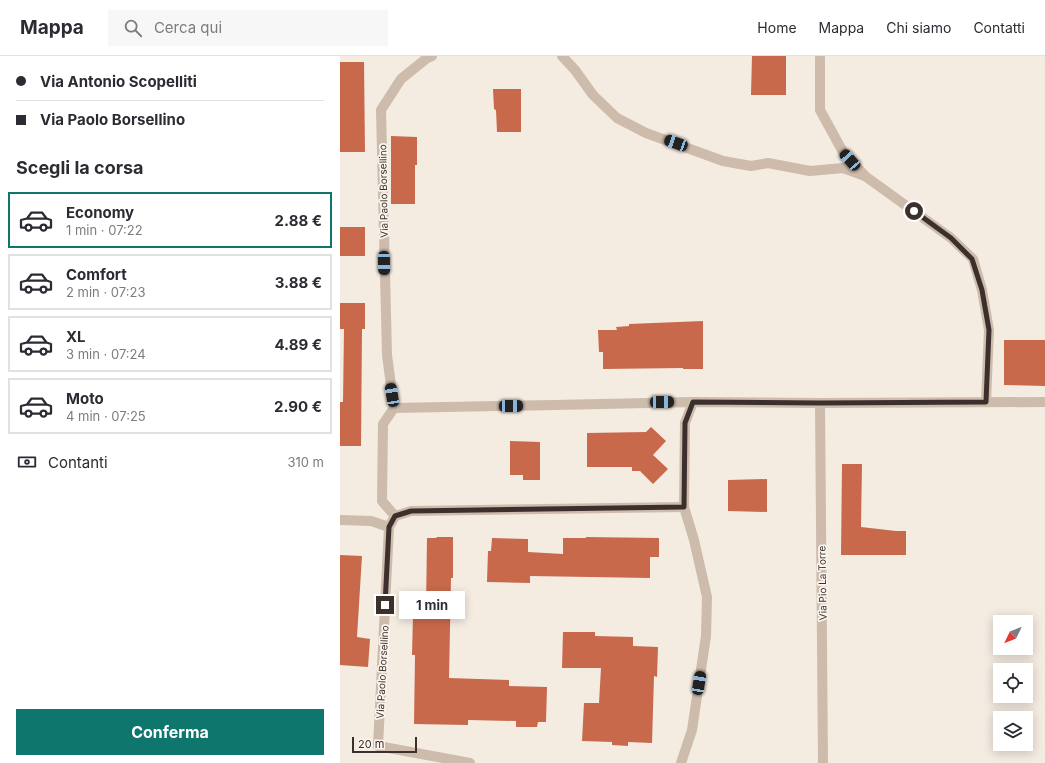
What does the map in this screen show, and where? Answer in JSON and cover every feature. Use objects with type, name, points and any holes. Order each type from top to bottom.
[{"type":"street","name":"Via Paolo Borsellino","points":[[394,408],[387,355],[381,110],[401,79],[427,58],[432,56]]},
{"type":"street","points":[[562,56],[575,70],[593,95],[617,118],[646,133],[723,161],[751,166],[768,163],[810,171],[843,168],[865,176]]},
{"type":"street","points":[[820,58],[820,110],[843,152],[865,176],[951,238],[972,259],[982,290],[989,330],[986,402]]},
{"type":"street","points":[[681,763],[692,730],[706,636],[707,597],[694,540],[684,507],[685,423],[693,402]]},
{"type":"street","points":[[684,507],[411,511],[395,516],[382,501],[383,424],[394,408],[693,402],[1045,402]]},
{"type":"street","name":"Via Pio La Torre","points":[[820,403],[823,763]]},
{"type":"street","name":"Via Paolo Borsellino","points":[[395,516],[389,527],[378,746],[470,763]]},
{"type":"street","points":[[340,520],[371,521],[389,527]]},
{"type":"building","points":[[752,56],[786,56],[786,95],[751,95]]},
{"type":"building","points":[[340,62],[364,62],[365,152],[340,152]]},
{"type":"building","points":[[493,89],[521,89],[521,132],[497,132]]},
{"type":"building","points":[[391,136],[417,137],[415,204],[391,204]]},
{"type":"building","points":[[340,227],[365,227],[365,256],[340,256]]},
{"type":"building","points":[[340,303],[365,303],[365,329],[362,329],[361,446],[340,446],[340,402],[343,402],[344,329],[340,329]]},
{"type":"building","points":[[703,321],[703,369],[603,369],[603,352],[599,352],[598,330],[617,330],[616,327],[629,326],[629,324]]},
{"type":"building","points":[[1004,340],[1045,340],[1045,386],[1004,385]]},
{"type":"building","points":[[651,427],[666,441],[653,455],[668,469],[653,484],[640,471],[632,471],[632,467],[587,467],[587,433],[646,432]]},
{"type":"building","points":[[510,441],[540,442],[540,480],[523,480],[523,475],[510,475]]},
{"type":"building","points":[[842,464],[862,464],[861,527],[906,531],[906,555],[841,555]]},
{"type":"building","points":[[767,479],[767,512],[728,511],[728,480]]},
{"type":"building","points":[[453,537],[449,678],[509,680],[509,686],[547,687],[546,722],[538,722],[537,727],[516,727],[516,721],[468,720],[468,725],[414,724],[415,655],[412,655],[413,615],[418,615],[418,607],[426,607],[427,538]]},
{"type":"building","points":[[492,538],[528,539],[528,552],[563,554],[563,538],[659,538],[659,557],[650,557],[650,578],[530,576],[530,583],[487,582],[488,551],[491,551]]},
{"type":"building","points":[[340,555],[362,556],[357,637],[370,639],[368,667],[340,665]]},
{"type":"building","points":[[563,632],[595,632],[595,636],[633,637],[633,646],[658,647],[657,677],[654,676],[652,743],[628,742],[628,746],[612,745],[612,742],[582,741],[584,703],[599,703],[601,668],[562,668]]},
{"type":"route","points":[[385,605],[389,527],[395,516],[411,511],[684,507],[685,423],[693,402],[986,402],[989,330],[982,290],[972,259],[951,238],[914,211]]}]
